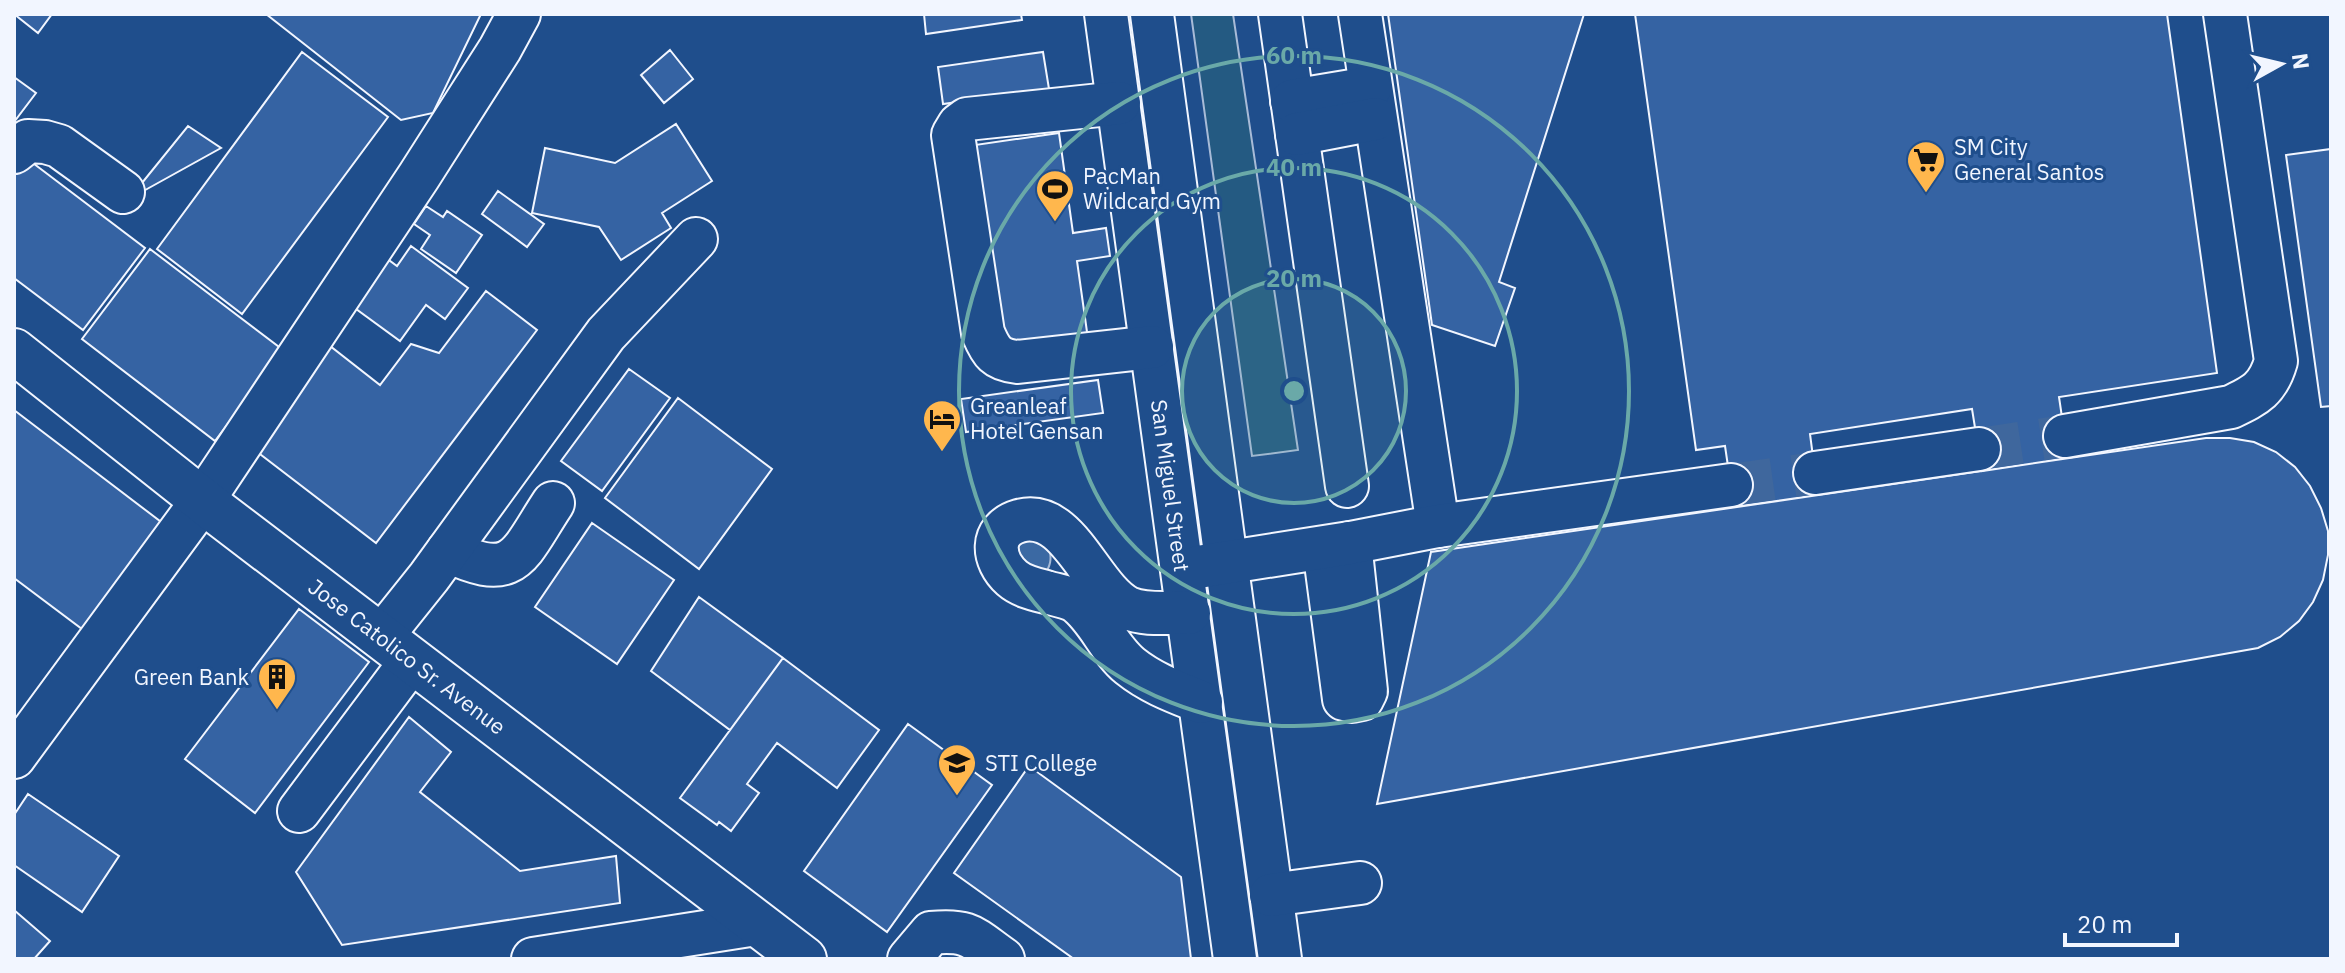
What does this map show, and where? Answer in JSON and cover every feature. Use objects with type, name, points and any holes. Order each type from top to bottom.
[{"type":"main road","name":"Jose Catolico Sr. Avenue","points":[[14,351],[203,500],[804,959]]},
{"type":"street","points":[[14,757],[203,500],[435,151],[519,14]]},
{"type":"street","name":"San Miguel Street","points":[[1106,14],[1235,959]]},
{"type":"street","name":"San Miguel Street","points":[[1152,14],[1280,959]]},
{"type":"street","points":[[1280,14],[1347,486]]},
{"type":"street","points":[[1360,14],[1438,526]]},
{"type":"street","points":[[2065,436],[2231,407],[2250,397],[2271,378],[2276,361],[2225,14]]},
{"type":"street","points":[[1119,103],[967,119],[953,135],[983,333],[992,353],[1004,361],[1018,362],[1152,347]]},
{"type":"street","points":[[1295,118],[1372,104]]},
{"type":"street","points":[[14,152],[28,141],[59,146],[123,192]]},
{"type":"street","points":[[299,811],[396,648],[448,551],[606,334],[696,239]]},
{"type":"street","points":[[1815,473],[1979,449]]},
{"type":"street","points":[[1184,569],[1438,526],[1731,485]]},
{"type":"street","points":[[448,551],[486,566],[501,565],[516,559],[553,503]]},
{"type":"street","points":[[1189,613],[1147,613],[1128,607],[1112,595],[1069,541],[1044,521],[1027,519],[1014,522],[1001,530],[996,541],[996,554],[1015,580],[1075,601],[1089,614],[1113,651],[1131,667],[1158,684],[1201,702]]},
{"type":"street","points":[[1271,895],[1360,883]]},
{"type":"street","points":[[533,959],[756,924]]},
{"type":"street","points":[[909,959],[931,933],[949,931],[964,932],[1003,959]]},
{"type":"shaded area","points":[[1123,14],[1136,14],[1206,510],[1193,512]]},
{"type":"shaded area","points":[[1191,14],[1233,14],[1298,450],[1252,456]]},
{"type":"shaded area","points":[[1020,533],[1049,546],[1050,562],[1043,577],[1004,546]]},
{"type":"shaded area","points":[[1219,623],[1264,959],[1251,959],[1206,625]]},
{"type":"building","points":[[14,14],[52,14],[38,33]]},
{"type":"building","points":[[266,14],[481,14],[433,113],[401,120]]},
{"type":"building","points":[[924,14],[1021,14],[1022,20],[926,34]]},
{"type":"building","points":[[1388,14],[1584,14],[1499,282],[1515,288],[1495,346],[1432,325]]},
{"type":"building","name":"SM City General Santos","points":[[1635,14],[2167,14],[2217,373],[2059,397],[2068,458],[1982,471],[1972,409],[1810,434],[1818,495],[1734,507],[1725,446],[1696,450]]},
{"type":"building","points":[[670,50],[693,79],[664,103],[641,75]]},
{"type":"building","points":[[302,52],[388,117],[242,314],[157,249]]},
{"type":"building","points":[[1043,52],[1049,89],[943,104],[938,67]]},
{"type":"building","points":[[14,77],[36,93],[14,122]]},
{"type":"building","points":[[676,124],[712,181],[662,213],[671,228],[621,260],[599,227],[532,213],[545,148],[615,163]]},
{"type":"building","points":[[188,126],[221,148],[129,199]]},
{"type":"building","points":[[1059,133],[1073,233],[1106,228],[1110,256],[1077,261],[1088,339],[1004,351],[975,145]]},
{"type":"building","points":[[2331,149],[2331,406],[2321,407],[2286,155]]},
{"type":"building","points":[[21,154],[145,248],[83,330],[14,278],[14,162]]},
{"type":"building","points":[[498,191],[544,224],[527,247],[482,214]]},
{"type":"building","points":[[426,206],[443,217],[447,211],[482,235],[456,273],[421,249],[430,235],[414,224]]},
{"type":"building","points":[[411,246],[468,288],[445,319],[426,305],[400,341],[352,306],[386,258],[397,266]]},
{"type":"building","points":[[150,249],[283,350],[215,441],[82,339]]},
{"type":"building","points":[[486,291],[537,330],[376,543],[252,448],[330,346],[380,385],[411,344],[439,353]]},
{"type":"building","points":[[629,369],[670,398],[602,491],[561,461]]},
{"type":"building","points":[[1098,380],[1103,413],[966,432],[961,399]]},
{"type":"building","points":[[678,398],[772,469],[699,569],[605,498]]},
{"type":"building","points":[[14,410],[173,531],[94,638],[14,578]]},
{"type":"building","points":[[2206,438],[2254,442],[2276,452],[2295,467],[2310,486],[2328,531],[2328,555],[2323,580],[2313,602],[2299,621],[2280,637],[2258,648],[1377,804],[1431,552]]},
{"type":"building","points":[[592,523],[674,580],[617,664],[535,607]]},
{"type":"building","points":[[699,597],[783,658],[730,730],[651,671]]},
{"type":"building","name":"Green Bank","points":[[299,609],[369,662],[255,813],[185,759]]},
{"type":"building","points":[[783,658],[879,730],[837,788],[777,743],[747,784],[759,793],[731,831],[719,822],[717,825],[680,798]]},
{"type":"building","points":[[409,717],[451,752],[420,792],[520,871],[616,856],[620,903],[342,945],[296,872]]},
{"type":"building","points":[[908,724],[992,785],[887,932],[804,871]]},
{"type":"building","points":[[1029,766],[1181,877],[1191,959],[1074,959],[954,873]]},
{"type":"building","points":[[28,794],[119,856],[82,912],[14,865],[14,815]]},
{"type":"building","points":[[14,910],[50,941],[34,959],[14,959]]},
{"type":"tunnel","points":[[1979,449],[2065,436]]},
{"type":"tunnel","points":[[1731,485],[1815,473]]},
{"type":"place","name":"SM City General Santos","points":[[1926,194]]},
{"type":"place","name":"PacMan Wildcard Gym","points":[[1055,223]]},
{"type":"place","name":"Greanleaf Hotel Gensan","points":[[942,453]]},
{"type":"place","name":"Green Bank","points":[[277,711]]},
{"type":"place","name":"STI College","points":[[957,797]]}]
